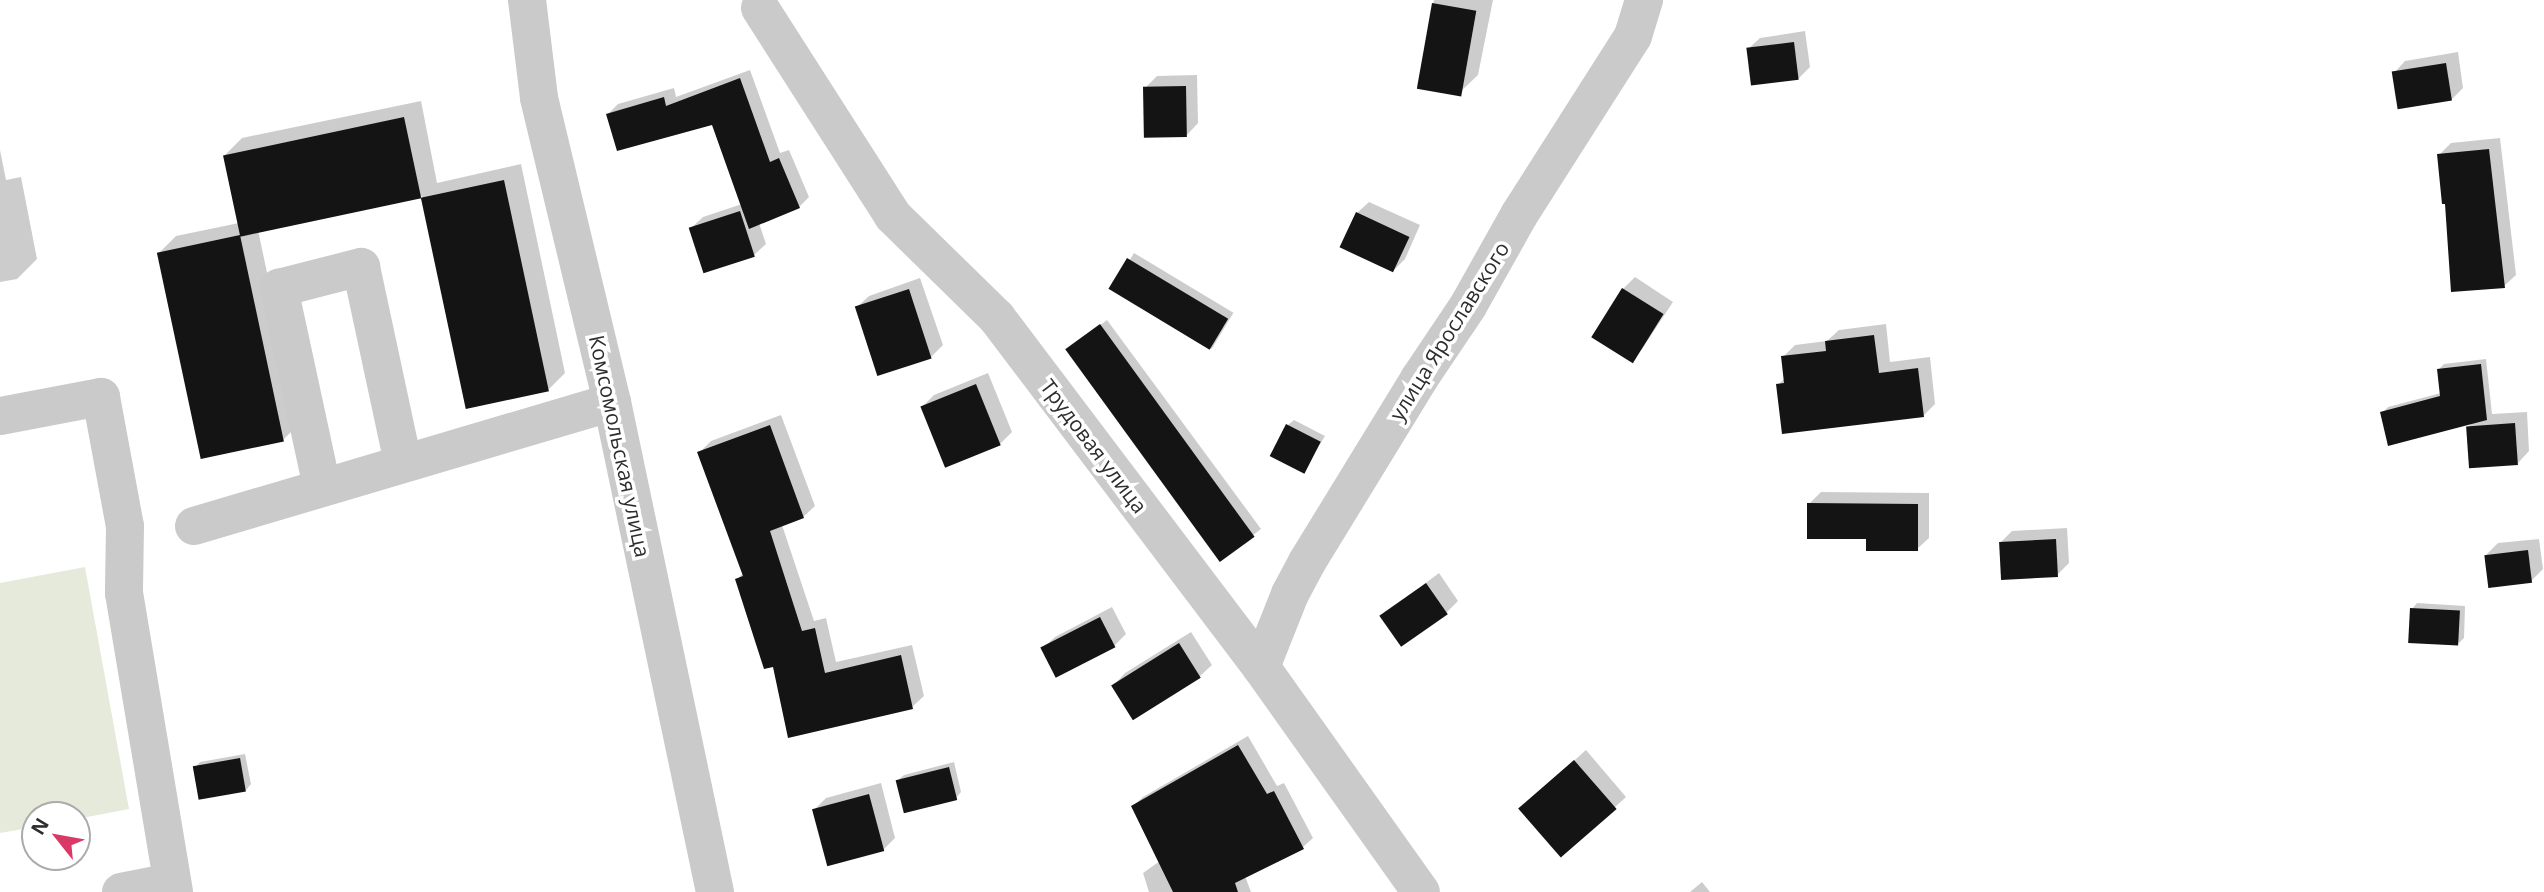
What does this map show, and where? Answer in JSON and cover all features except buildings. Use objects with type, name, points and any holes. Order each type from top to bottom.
[{"type":"street","name":"Комсомольская улица","points":[[527,0],[540,99],[612,402],[715,892]]},
{"type":"street","name":"улица Ярославского","points":[[1261,667],[1290,594],[1307,562],[1419,379],[1468,306],[1519,215],[1633,36],[1644,0]]},
{"type":"street","name":"Трудовая улица","points":[[760,8],[892,216],[997,318],[1261,667],[1421,892]]},
{"type":"street","points":[[322,486],[279,288],[361,267],[403,463]]},
{"type":"street","points":[[0,416],[101,397],[125,526],[124,593],[173,887],[121,892]]},
{"type":"street","points":[[194,526],[612,402]]},
{"type":"shaded area","points":[[85,567],[129,809],[91,816],[91,801],[21,801],[21,829],[0,833],[0,583]]}]
